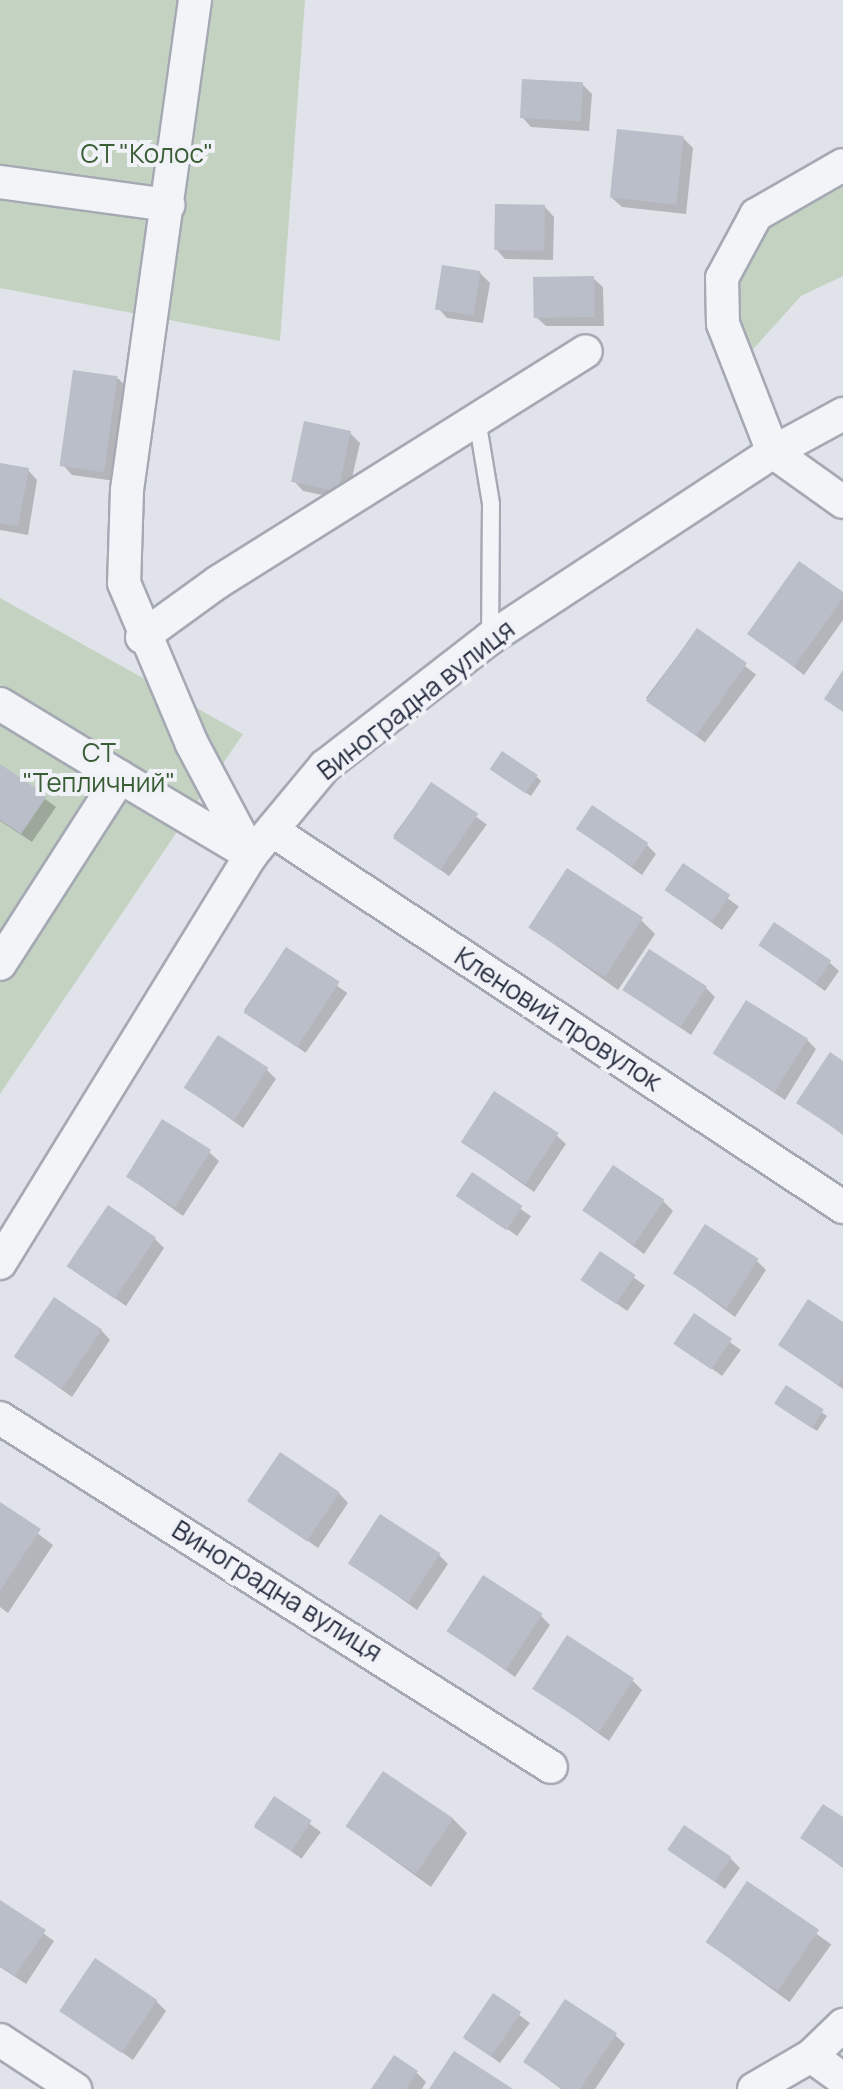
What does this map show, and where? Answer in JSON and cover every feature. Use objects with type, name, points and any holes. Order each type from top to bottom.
[{"type":"street","points":[[195,0],[127,490],[124,583],[142,637],[251,855]]},
{"type":"street","points":[[843,165],[756,215],[722,278],[723,324],[773,452],[843,502]]},
{"type":"street","points":[[0,182],[168,205]]},
{"type":"street","points":[[142,637],[218,582],[586,351]]},
{"type":"street","name":"Виноградна вулиця","points":[[0,1263],[251,855],[325,766],[490,638],[773,452],[843,414]]},
{"type":"street","points":[[0,704],[251,855]]},
{"type":"street","points":[[0,964],[120,777]]},
{"type":"street","name":"Кленовий провулок","points":[[273,831],[843,1207]]},
{"type":"street","name":"Виноградна вулиця","points":[[0,1418],[551,1767]]},
{"type":"street","points":[[754,2089],[811,2056],[843,2025]]},
{"type":"street","points":[[0,2040],[75,2089]]},
{"type":"street","points":[[811,2056],[843,2079]]},
{"type":"lane","points":[[477,419],[491,504],[490,638]]},
{"type":"green space","name":"СТ \"Колос\"","points":[[0,0],[305,0],[280,341],[0,288]]},
{"type":"green space","points":[[843,165],[843,276],[801,296],[736,368],[723,324],[756,215]]},
{"type":"green space","name":"СТ \"Тепличний\"","points":[[0,598],[243,734],[0,1094]]},
{"type":"building","points":[[522,79],[583,82],[581,121],[520,118]]},
{"type":"building","points":[[617,129],[684,136],[676,205],[610,198]]},
{"type":"building","points":[[495,204],[545,205],[544,251],[494,250]]},
{"type":"building","points":[[442,265],[481,271],[473,316],[435,309]]},
{"type":"building","points":[[594,276],[595,317],[534,318],[533,277]]},
{"type":"building","points":[[73,370],[118,376],[104,472],[60,466]]},
{"type":"building","points":[[304,421],[351,431],[338,492],[291,482]]},
{"type":"building","points":[[0,463],[29,468],[18,526],[0,523]]},
{"type":"building","points":[[799,561],[843,592],[843,598],[794,667],[747,634]]},
{"type":"building","points":[[697,628],[747,663],[696,736],[646,701]]},
{"type":"building","points":[[843,670],[843,712],[824,699]]},
{"type":"building","points":[[502,751],[538,775],[525,793],[490,769]]},
{"type":"building","points":[[0,764],[47,796],[21,834],[0,820]]},
{"type":"building","points":[[431,782],[478,814],[440,870],[393,838]]},
{"type":"building","points":[[592,805],[648,843],[632,867],[576,829]]},
{"type":"building","points":[[683,863],[730,895],[712,922],[665,890]]},
{"type":"building","points":[[567,868],[643,918],[605,977],[528,928]]},
{"type":"building","points":[[774,922],[831,961],[816,984],[758,945]]},
{"type":"building","points":[[286,947],[340,982],[297,1047],[244,1012]]},
{"type":"building","points":[[649,949],[707,987],[680,1028],[622,990]]},
{"type":"building","points":[[746,1000],[808,1039],[775,1092],[713,1053]]},
{"type":"building","points":[[218,1035],[268,1068],[234,1121],[184,1088]]},
{"type":"building","points":[[830,1052],[843,1061],[843,1134],[796,1103]]},
{"type":"building","points":[[494,1091],[559,1133],[525,1184],[461,1142]]},
{"type":"building","points":[[162,1119],[211,1150],[175,1207],[126,1177]]},
{"type":"building","points":[[613,1165],[664,1200],[634,1245],[582,1211]]},
{"type":"building","points":[[472,1172],[523,1206],[506,1230],[456,1196]]},
{"type":"building","points":[[108,1205],[156,1237],[115,1299],[67,1266]]},
{"type":"building","points":[[705,1224],[759,1259],[727,1308],[673,1273]]},
{"type":"building","points":[[600,1251],[636,1275],[616,1304],[580,1280]]},
{"type":"building","points":[[54,1297],[102,1329],[62,1389],[14,1357]]},
{"type":"building","points":[[808,1299],[843,1322],[843,1377],[838,1385],[778,1345]]},
{"type":"building","points":[[694,1313],[732,1339],[711,1369],[673,1344]]},
{"type":"building","points":[[786,1385],[824,1410],[812,1428],[774,1403]]},
{"type":"building","points":[[280,1452],[340,1492],[307,1541],[247,1501]]},
{"type":"building","points":[[0,1502],[41,1529],[0,1591]]},
{"type":"building","points":[[380,1514],[440,1553],[408,1603],[348,1563]]},
{"type":"building","points":[[483,1575],[543,1614],[506,1670],[447,1631]]},
{"type":"building","points":[[567,1635],[634,1679],[599,1732],[532,1689]]},
{"type":"building","points":[[383,1771],[453,1819],[416,1874],[346,1827]]},
{"type":"building","points":[[274,1796],[312,1821],[292,1852],[254,1827]]},
{"type":"building","points":[[823,1804],[843,1817],[843,1867],[800,1838]]},
{"type":"building","points":[[684,1825],[731,1857],[714,1882],[667,1850]]},
{"type":"building","points":[[747,1881],[819,1930],[778,1991],[706,1942]]},
{"type":"building","points":[[0,1900],[46,1930],[15,1976],[0,1965]]},
{"type":"building","points":[[95,1958],[157,2000],[121,2053],[59,2011]]},
{"type":"building","points":[[493,1993],[521,2012],[491,2057],[463,2038]]},
{"type":"building","points":[[565,1999],[617,2033],[580,2089],[563,2089],[523,2062]]},
{"type":"building","points":[[454,2051],[513,2089],[429,2089]]},
{"type":"building","points":[[394,2055],[418,2071],[406,2089],[371,2089]]}]
